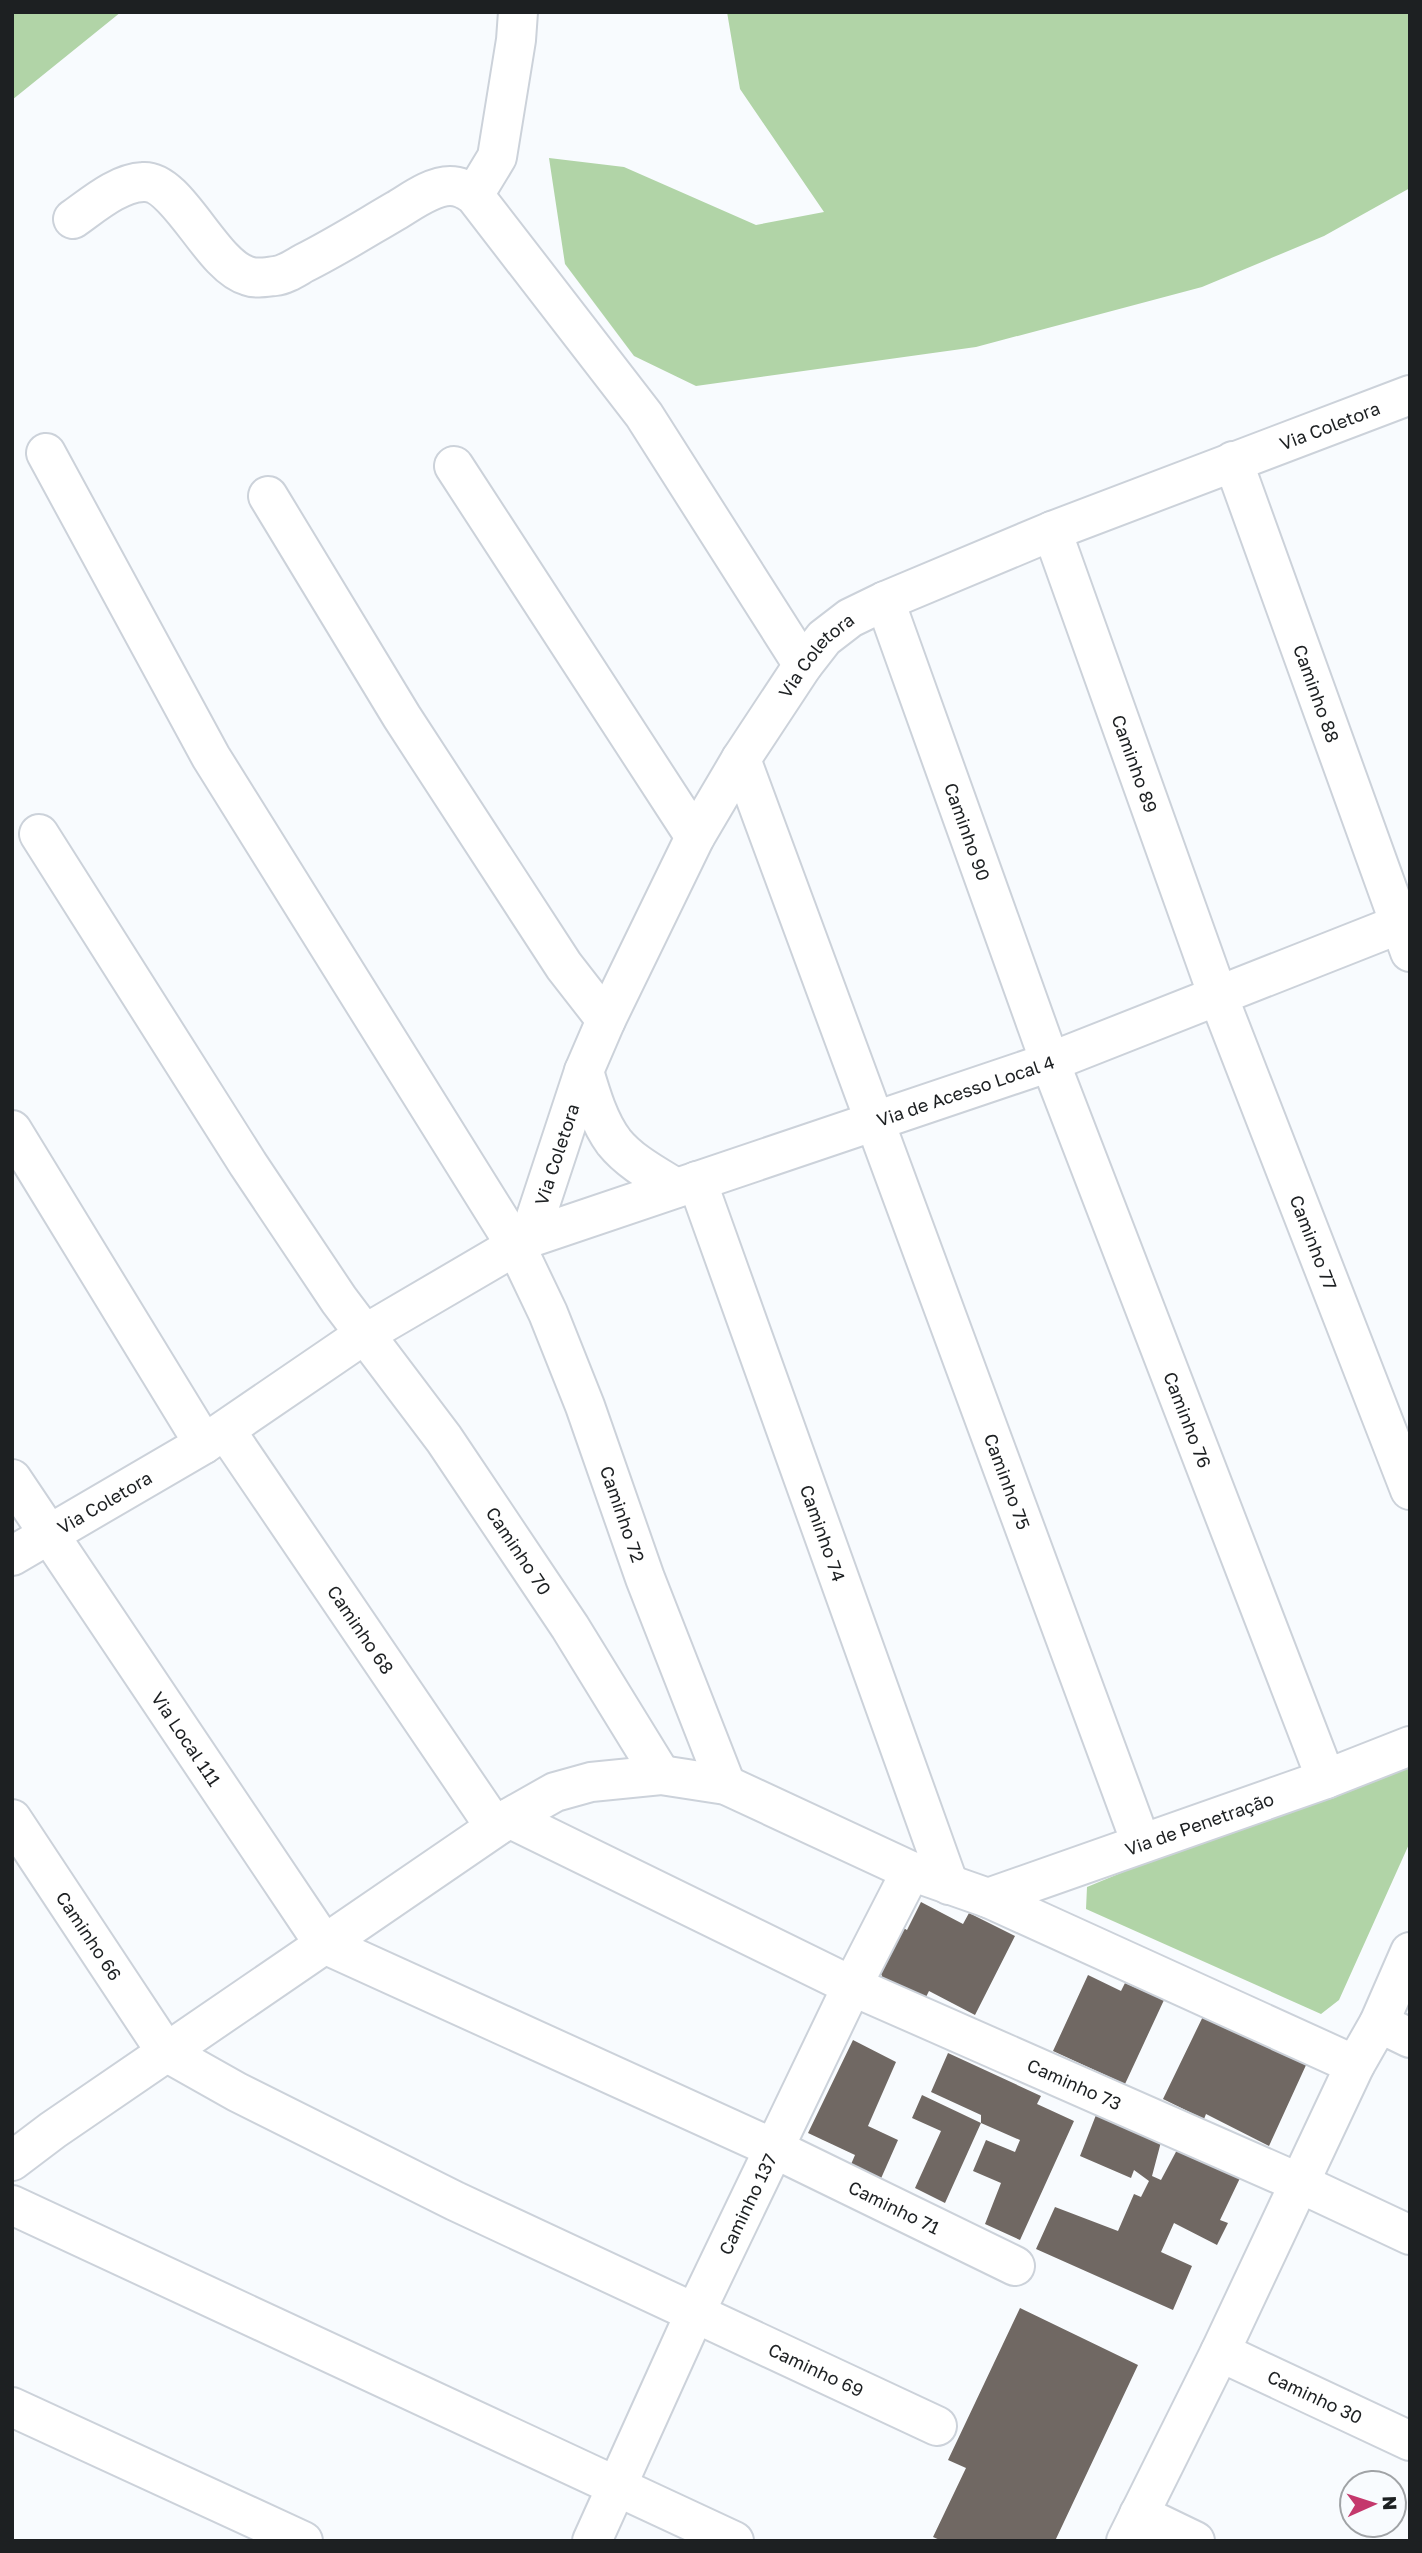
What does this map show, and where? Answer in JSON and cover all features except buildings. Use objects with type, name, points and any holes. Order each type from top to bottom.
[{"type":"street","points":[[474,195],[497,157],[516,40],[517,12]]},
{"type":"street","points":[[73,219],[125,187],[144,182],[157,184],[182,208],[235,270],[247,276],[262,278],[280,275],[325,253],[425,194],[448,186],[462,187],[474,195],[644,415],[803,665]]},
{"type":"street","name":"Via Coletora","points":[[12,1556],[215,1438],[365,1334],[523,1242],[584,1071],[695,836],[741,759],[824,638],[850,618],[885,601],[1052,531],[1233,461],[1406,406]]},
{"type":"street","name":"Caminho 72","points":[[46,453],[211,757],[523,1242],[645,1578],[726,1785]]},
{"type":"street","name":"Caminho 88","points":[[1233,461],[1406,932]]},
{"type":"street","points":[[454,466],[695,836]]},
{"type":"street","points":[[268,496],[439,775],[564,966],[606,1020]]},
{"type":"street","name":"Caminho 89","points":[[1052,531],[1217,996]]},
{"type":"street","name":"Caminho 90","points":[[885,601],[1050,1062]]},
{"type":"street","name":"Caminho 75","points":[[741,759],[1141,1843]]},
{"type":"street","name":"Caminho 70","points":[[39,834],[248,1164],[339,1300],[444,1439],[570,1627],[661,1774]]},
{"type":"street","name":"Via de Acesso Local 4","points":[[523,1242],[1050,1062],[1217,996],[1406,932]]},
{"type":"street","name":"Caminho 77","points":[[1217,996],[1410,1490]]},
{"type":"street","name":"Caminho 76","points":[[1050,1062],[1326,1779]]},
{"type":"street","points":[[584,1071],[593,1100],[614,1142],[636,1163],[687,1185]]},
{"type":"street","name":"Caminho 68","points":[[12,1130],[215,1438],[502,1823]]},
{"type":"street","name":"Caminho 74","points":[[687,1185],[949,1885]]},
{"type":"street","name":"Via Local 111","points":[[12,1479],[324,1944]]},
{"type":"street","name":"Via de Penetração","points":[[988,1898],[1326,1779],[1410,1746]]},
{"type":"street","points":[[13,2160],[166,2052],[502,1823],[555,1793],[591,1782],[661,1774],[726,1785],[911,1871],[988,1898],[1355,2064]]},
{"type":"street","name":"Caminho 66","points":[[12,1819],[166,2052]]},
{"type":"street","name":"Caminho 73","points":[[502,1823],[852,1986],[1297,2182],[1410,2235]]},
{"type":"street","name":"Caminho 137","points":[[592,2541],[695,2314],[852,1986],[911,1871]]},
{"type":"street","name":"Caminho 71","points":[[324,1944],[775,2149],[1015,2266]]},
{"type":"street","points":[[1195,2541],[1133,2528],[1220,2352],[1297,2182],[1355,2064],[1394,2030],[1410,1952]]},
{"type":"street","name":"Caminho 69","points":[[166,2052],[237,2092],[443,2195],[937,2426]]},
{"type":"street","points":[[12,2205],[734,2541]]},
{"type":"street","name":"Caminho 30","points":[[1220,2352],[1410,2441]]},
{"type":"street","points":[[12,2407],[303,2541]]},
{"type":"green space","points":[[12,12],[121,12],[12,100]]},
{"type":"green space","points":[[727,12],[1410,12],[1410,188],[1324,236],[1202,287],[976,347],[696,386],[634,356],[565,264],[549,158],[624,167],[756,225],[824,212],[740,89]]},
{"type":"green space","points":[[1410,1764],[1410,1842],[1339,2000],[1321,2014],[1086,1909],[1087,1887],[1169,1853]]}]
